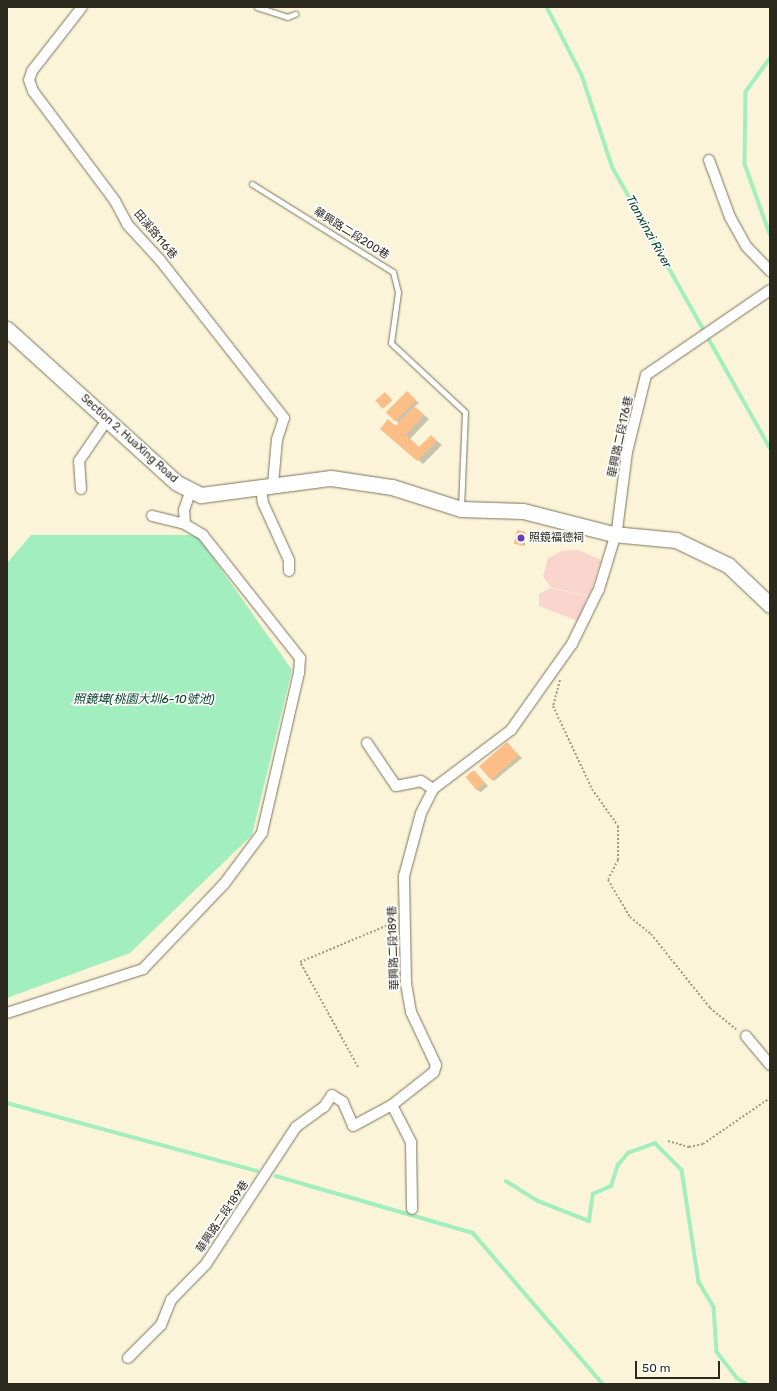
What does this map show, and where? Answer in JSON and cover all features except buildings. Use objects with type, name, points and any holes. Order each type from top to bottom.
[{"type":"street","name":"田溪路116巷","points":[[82,7],[32,72],[29,80],[33,91],[115,201],[128,224],[160,260],[284,418],[277,439],[267,486]]},
{"type":"street","points":[[709,160],[730,217],[746,246],[770,271]]},
{"type":"street","name":"華興路二段176巷","points":[[613,534],[646,375],[720,327],[770,290]]},
{"type":"street","name":"Section 2, HuaXing Road","points":[[7,329],[177,483],[201,495],[331,478],[392,487],[461,509],[523,511],[613,534],[676,540],[706,552],[728,565],[770,605]]},
{"type":"street","points":[[81,489],[79,461],[107,420]]},
{"type":"street","points":[[267,486],[263,503],[289,560],[289,571]]},
{"type":"street","points":[[185,524],[184,510],[191,490]]},
{"type":"street","points":[[7,1013],[143,969],[224,884],[262,833],[299,673],[300,658],[203,535],[185,524],[152,516]]},
{"type":"street","name":"華興路二段189巷","points":[[128,1358],[161,1324],[171,1300],[206,1264],[296,1127],[324,1107],[332,1095],[344,1102],[353,1126],[392,1105],[434,1072],[436,1064],[412,1012],[406,983],[404,876],[421,813],[434,789],[511,730],[572,644],[599,589],[613,534]]},
{"type":"street","points":[[367,743],[396,786],[421,781],[434,789]]},
{"type":"street","points":[[746,1036],[770,1064]]},
{"type":"street","points":[[392,1105],[411,1142],[412,1209]]},
{"type":"lane","points":[[257,7],[287,17],[295,14]]},
{"type":"lane","name":"華興路二段200巷","points":[[252,184],[393,272],[398,292],[391,343],[465,412],[461,509]]},
{"type":"path","points":[[555,667],[561,684],[553,706],[592,789],[618,826],[618,860],[608,880],[617,900],[710,1008],[746,1036]]},
{"type":"path","points":[[358,1067],[300,962],[406,919]]},
{"type":"path","points":[[668,1141],[689,1147],[703,1144],[770,1098]]},
{"type":"shaded area","points":[[578,550],[601,560],[589,596],[550,587],[543,576],[548,558],[562,551]]},
{"type":"shaded area","points":[[550,588],[588,596],[578,621],[539,606],[539,594]]},
{"type":"water","name":"照鏡埤(桃園大圳6-10號池)","points":[[31,535],[197,535],[292,670],[252,835],[130,953],[7,998],[7,563]]},
{"type":"waterway","name":"Tianxinzi River","points":[[547,7],[582,75],[613,168],[770,448]]},
{"type":"waterway","points":[[770,59],[746,92],[745,164],[770,234]]},
{"type":"waterway","points":[[7,1103],[257,1171]]},
{"type":"waterway","points":[[506,1181],[538,1201],[589,1221],[593,1194],[611,1186],[618,1165],[628,1153],[655,1143],[682,1170],[699,1282],[714,1307],[717,1352],[737,1378],[747,1384]]},
{"type":"waterway","points":[[276,1176],[473,1233],[603,1384]]},
{"type":"place","name":"照鏡福德祠","points":[[521,538]]}]
